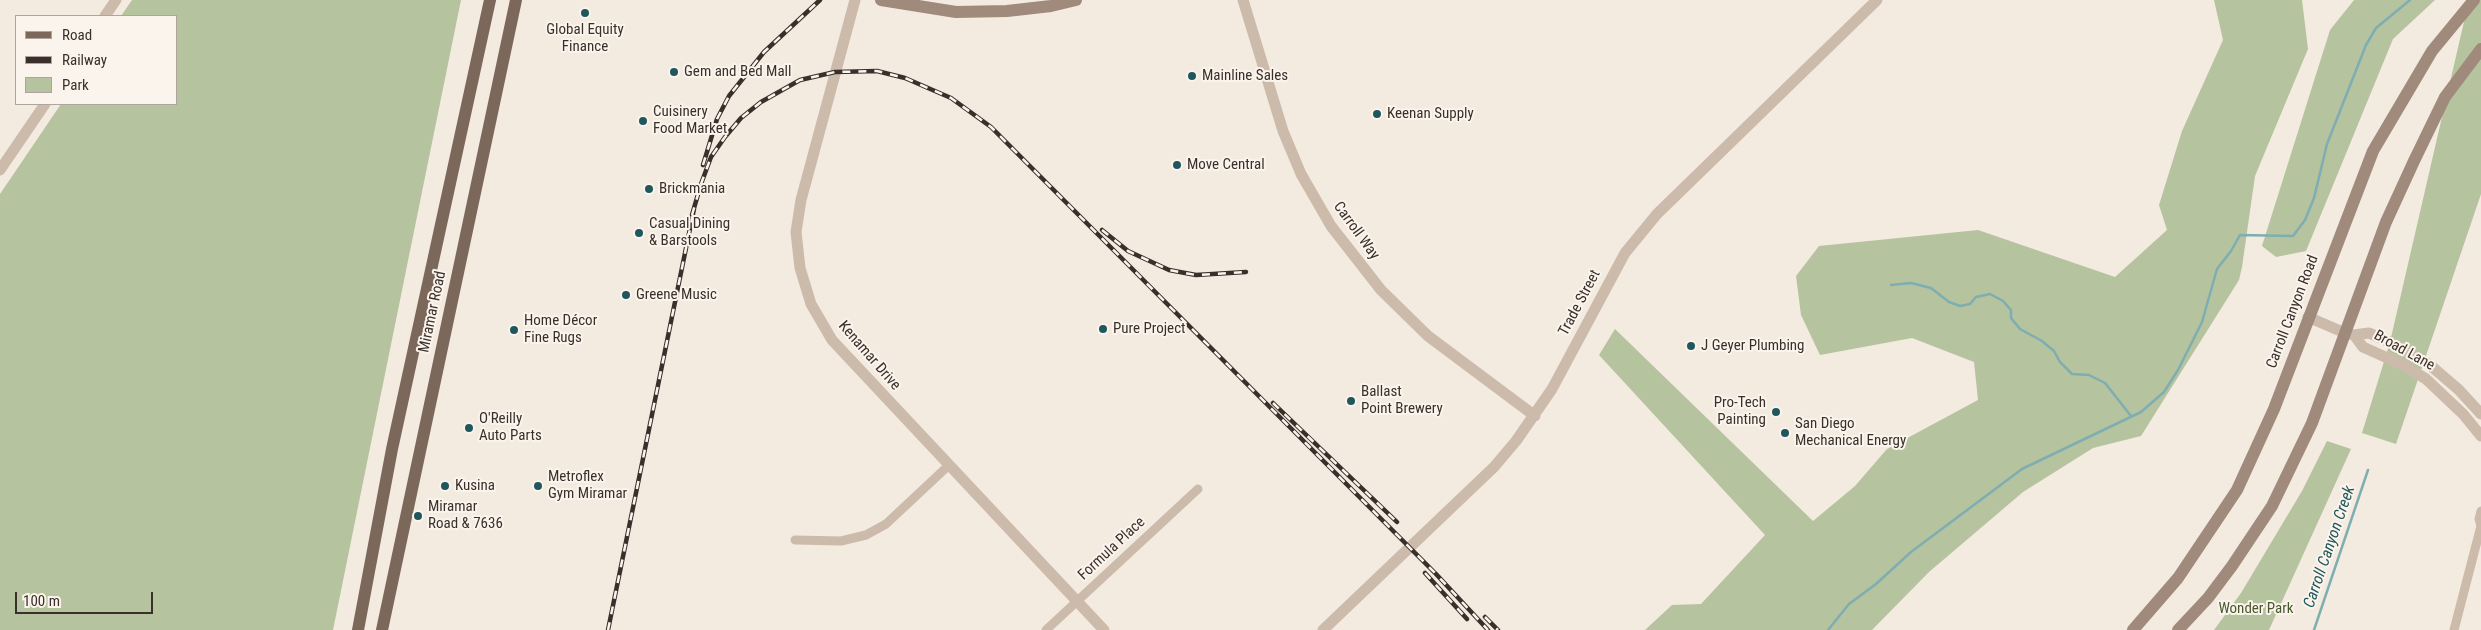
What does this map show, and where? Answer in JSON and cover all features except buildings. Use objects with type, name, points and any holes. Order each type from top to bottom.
[{"type":"main road","name":"Miramar Road","points":[[358,630],[392,449],[490,0]]},
{"type":"main road","name":"Miramar Road","points":[[382,630],[516,0]]},
{"type":"main road","points":[[880,0],[959,12],[1006,11],[1051,6],[1076,0]]},
{"type":"main road","name":"Carroll Canyon Road","points":[[2133,630],[2178,578],[2237,490],[2274,409],[2308,317],[2374,151],[2432,51],[2474,0]]},
{"type":"main road","points":[[2178,630],[2208,598],[2272,506],[2312,422],[2349,334],[2386,222],[2445,97],[2481,49]]},
{"type":"street","points":[[106,15],[116,0]]},
{"type":"street","name":"Kenamar Drive","points":[[855,0],[801,200],[796,232],[800,268],[811,304],[832,340],[948,466],[1104,630]]},
{"type":"street","name":"Carroll Way","points":[[1242,0],[1282,131],[1300,174],[1331,226],[1381,290],[1428,336],[1535,416]]},
{"type":"street","name":"Trade Street","points":[[1323,630],[1494,467],[1535,416],[1552,389],[1608,280],[1625,253],[1646,227],[1670,200],[1877,0]]},
{"type":"street","points":[[0,170],[44,105]]},
{"type":"street","name":"Broad Lane","points":[[2308,317],[2349,334],[2363,347],[2405,366],[2426,379],[2463,414],[2481,436]]},
{"type":"street","name":"Broad Lane","points":[[2349,334],[2369,332],[2430,366],[2459,390],[2481,414]]},
{"type":"street","points":[[795,540],[841,541],[866,535],[886,524],[948,466]]},
{"type":"street","name":"Formula Place","points":[[1046,630],[1198,489]]},
{"type":"street","points":[[2454,630],[2481,526],[2479,520],[2481,511]]},
{"type":"green space","points":[[132,0],[461,0],[333,630],[0,630],[0,194],[60,105],[178,105],[178,15],[122,15]]},
{"type":"green space","points":[[2214,0],[2302,0],[2308,49],[2255,176],[2239,280],[2141,436],[2093,448],[2023,492],[1929,572],[1872,630],[1645,630],[1672,605],[1701,604],[1765,535],[1599,355],[1615,329],[1813,521],[1855,486],[1887,449],[1978,400],[1974,362],[1912,338],[1820,355],[1801,315],[1796,276],[1819,246],[1978,230],[2115,277],[2167,230],[2159,205],[2182,131],[2223,40]]},
{"type":"green space","points":[[2354,0],[2435,0],[2393,39],[2306,251],[2276,257],[2262,246],[2330,30]]},
{"type":"green space","points":[[2469,0],[2481,0],[2481,194],[2396,444],[2362,433],[2390,342]]},
{"type":"green space","name":"Wonder Park","points":[[2327,441],[2351,449],[2269,630],[2214,630],[2241,593],[2302,491]]},
{"type":"waterway","points":[[1828,630],[1849,604],[1876,584],[1911,552],[2022,469],[2141,412],[2164,392],[2178,370],[2202,322],[2217,269],[2231,251],[2240,235],[2293,236],[2305,220],[2314,198],[2327,144],[2366,45],[2376,28],[2410,0]]},
{"type":"waterway","points":[[1891,285],[1911,283],[1931,288],[1949,302],[1960,306],[1970,304],[1976,297],[1990,294],[2003,301],[2011,310],[2011,318],[2020,329],[2042,341],[2054,351],[2060,362],[2072,374],[2089,375],[2105,383],[2131,416]]},
{"type":"waterway","name":"Carroll Canyon Creek","points":[[2314,630],[2368,470]]},
{"type":"railway","points":[[703,165],[717,119],[729,96],[764,52],[820,0]]},
{"type":"railway","points":[[692,215],[711,157],[725,137],[741,118],[761,102],[800,80],[835,72],[877,71],[905,78],[951,98],[991,127],[1436,574],[1488,630]]},
{"type":"railway","points":[[608,630],[694,209]]},
{"type":"railway","points":[[1102,230],[1128,251],[1169,270],[1196,275],[1246,272]]},
{"type":"railway","points":[[1273,403],[1397,522]]},
{"type":"railway","points":[[1425,573],[1467,619]]},
{"type":"railway","points":[[1485,617],[1498,630]]},
{"type":"place","name":"Global Equity Finance","points":[[585,13]]},
{"type":"place","name":"Gem and Bed Mall","points":[[674,72]]},
{"type":"place","name":"Mainline Sales","points":[[1192,76]]},
{"type":"place","name":"Keenan Supply","points":[[1377,114]]},
{"type":"place","name":"Cuisinery Food Market","points":[[643,121]]},
{"type":"place","name":"Move Central","points":[[1177,165]]},
{"type":"place","name":"Brickmania","points":[[649,189]]},
{"type":"place","name":"Casual Dining & Barstools","points":[[639,233]]},
{"type":"place","name":"Greene Music","points":[[626,295]]},
{"type":"place","name":"Pure Project","points":[[1103,329]]},
{"type":"place","name":"Home Décor Fine Rugs","points":[[514,330]]},
{"type":"place","name":"J Geyer Plumbing","points":[[1691,346]]},
{"type":"place","name":"Ballast Point Brewery","points":[[1351,401]]},
{"type":"place","name":"Pro-Tech Painting","points":[[1776,412]]},
{"type":"place","name":"O'Reilly Auto Parts","points":[[469,428]]},
{"type":"place","name":"San Diego Mechanical Energy","points":[[1785,433]]},
{"type":"place","name":"Kusina","points":[[445,486]]},
{"type":"place","name":"Metroflex Gym Miramar","points":[[538,486]]},
{"type":"place","name":"Miramar Road & 7636","points":[[418,516]]}]
